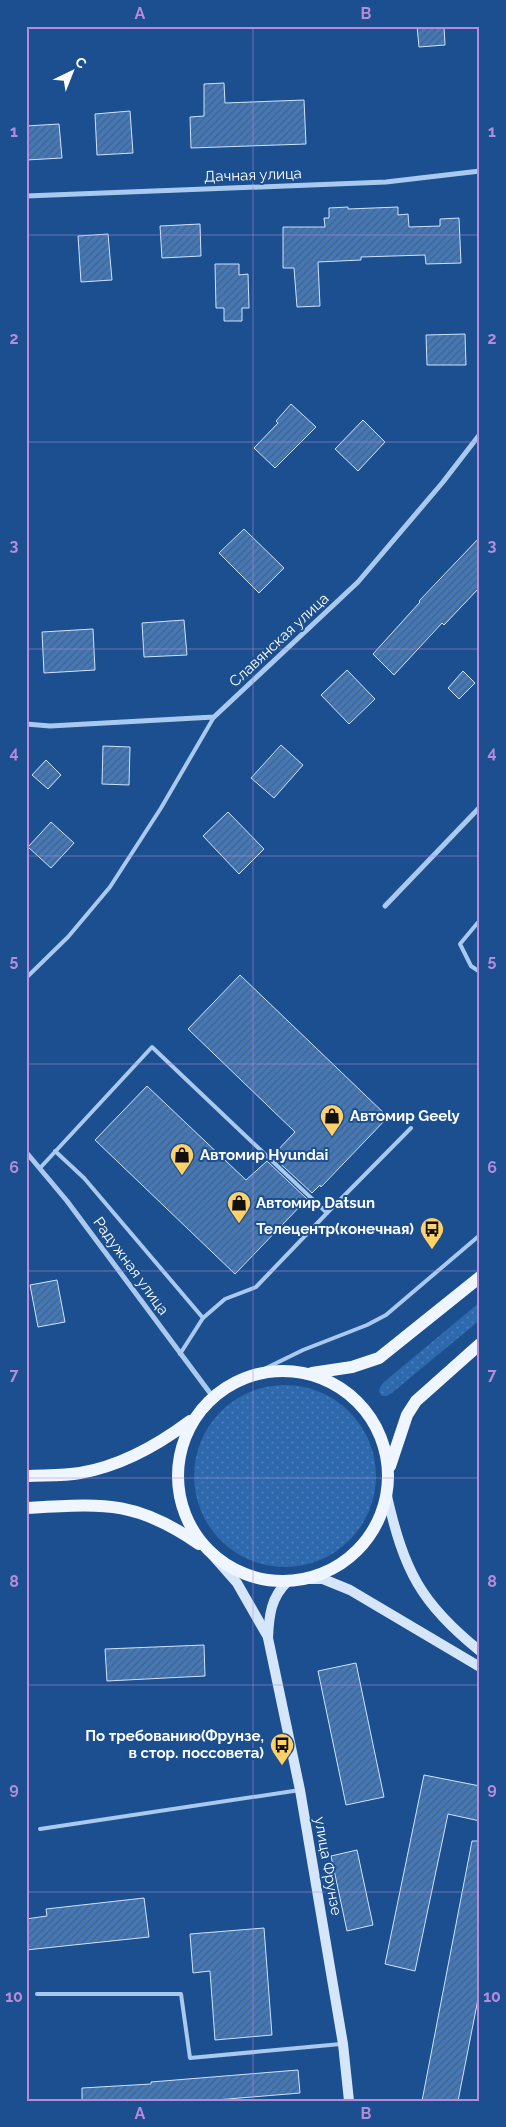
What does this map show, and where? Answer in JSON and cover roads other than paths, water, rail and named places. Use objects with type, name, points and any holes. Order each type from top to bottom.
[{"type":"main road","points":[[26,1476],[79,1473],[100,1468],[146,1450],[169,1437],[194,1418],[213,1397],[235,1382],[252,1375],[280,1370],[309,1373],[352,1366],[378,1358],[480,1277]]},
{"type":"main road","points":[[26,1508],[95,1504],[139,1511],[174,1526],[222,1562],[238,1571],[256,1578],[288,1581],[306,1579],[340,1565],[354,1555],[375,1528],[383,1513],[387,1496],[389,1471],[407,1414],[416,1401],[480,1344]]},
{"type":"main road","points":[[309,1373],[344,1389],[359,1402],[371,1417],[386,1452],[389,1471]]},
{"type":"main road","points":[[194,1418],[186,1434],[181,1451],[178,1486],[188,1521],[208,1550]]},
{"type":"street","name":"Дачная улица","points":[[26,196],[386,182],[480,171]]},
{"type":"street","name":"Славянская улица","points":[[214,718],[358,582],[443,482],[480,434]]},
{"type":"street","points":[[26,724],[50,726],[214,718]]},
{"type":"street","points":[[386,906],[480,807]]},
{"type":"street","name":"Радужная улица","points":[[26,1152],[73,1208],[213,1397]]},
{"type":"street","points":[[387,1496],[402,1552],[419,1587],[430,1604],[447,1623],[480,1651]]},
{"type":"street","points":[[208,1550],[237,1583],[268,1638]]},
{"type":"street","points":[[306,1579],[323,1579],[350,1590],[480,1667]]},
{"type":"street","points":[[268,1638],[269,1620],[274,1598],[288,1581]]},
{"type":"street","name":"улица Фрунзе","points":[[268,1638],[300,1790],[343,2044],[348,2101]]},
{"type":"lane","points":[[26,978],[68,936],[110,887],[161,808],[214,718]]},
{"type":"lane","points":[[480,920],[460,944],[471,966],[480,972]]},
{"type":"lane","points":[[40,1168],[152,1047],[328,1213]]},
{"type":"lane","points":[[180,1354],[203,1318],[225,1299],[256,1287],[411,1128]]},
{"type":"lane","points":[[55,1151],[84,1178],[203,1318]]},
{"type":"lane","points":[[252,1375],[303,1350],[367,1325],[386,1315],[480,1235]]},
{"type":"lane","points":[[40,1829],[300,1790]]},
{"type":"lane","points":[[37,1994],[181,1994],[190,2058],[343,2044]]},
{"type":"place","name":"Автомир Geely","points":[[332,1137]]},
{"type":"place","name":"Автомир Hyundai","points":[[182,1176]]},
{"type":"place","name":"Автомир Datsun","points":[[239,1224]]},
{"type":"place","name":"Телецентр(конечная)","points":[[432,1250]]},
{"type":"place","name":"По требованию(Фрунзе, в стор. поссовета)","points":[[282,1766]]}]
